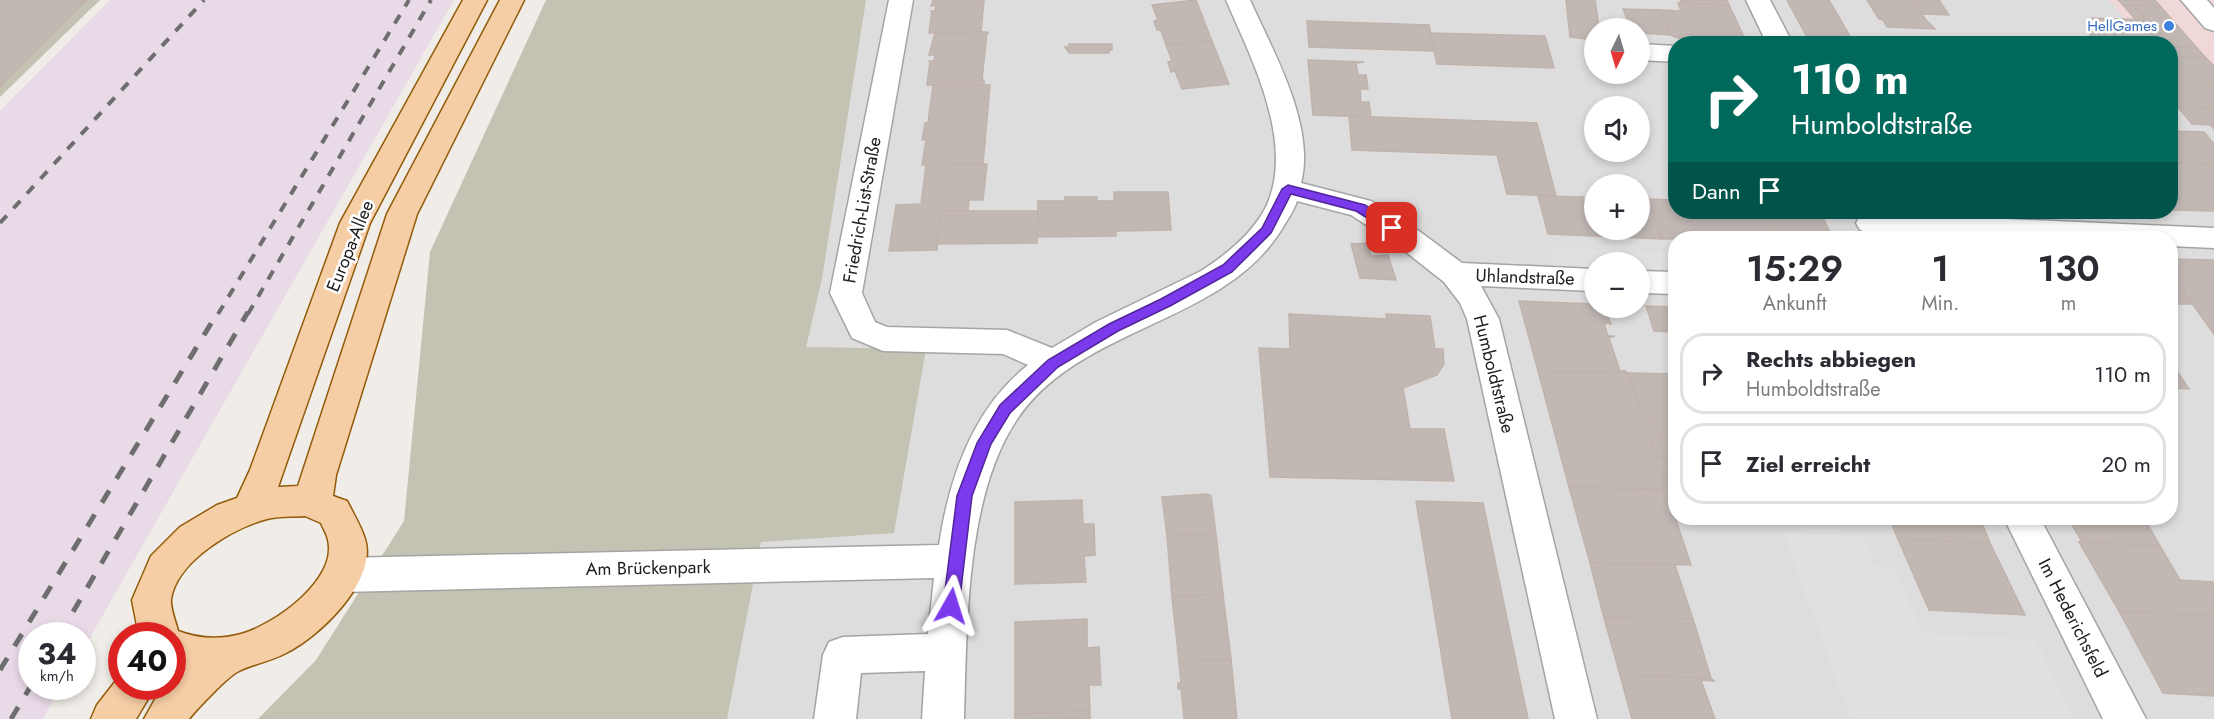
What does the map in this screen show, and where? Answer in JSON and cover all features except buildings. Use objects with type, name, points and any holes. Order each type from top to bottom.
[{"type":"main road","name":"Europa-Allee","points":[[252,506],[268,470],[355,223],[475,0]]},
{"type":"main road","name":"Europa-Allee","points":[[314,502],[318,475],[402,214],[512,0]]},
{"type":"main road","points":[[152,622],[151,604],[158,581],[172,559],[192,539],[217,521],[252,506],[293,500],[314,502],[334,513],[346,529],[349,551],[342,575],[324,600],[300,624],[268,642],[228,655],[206,657],[186,653]]},
{"type":"main road","points":[[165,719],[176,703],[228,655]]},
{"type":"main road","points":[[112,719],[126,700]]},
{"type":"street","name":"Friedrich-List-Straße","points":[[901,0],[846,293],[852,308],[863,330],[883,339],[1007,342],[1053,363]]},
{"type":"street","points":[[943,719],[946,652],[955,561],[965,496],[984,443],[1005,409],[1053,363],[1114,327],[1166,303],[1228,269],[1267,230],[1288,189],[1291,149],[1285,114],[1238,0]]},
{"type":"street","points":[[1758,0],[1776,36]]},
{"type":"street","points":[[2193,0],[2214,23]]},
{"type":"street","points":[[1650,53],[1668,54]]},
{"type":"street","name":"Humboldtstraße","points":[[1288,189],[1360,208],[1408,238],[1455,274],[1474,299],[1483,319],[1576,719]]},
{"type":"street","points":[[1872,224],[2045,230],[2135,223],[2177,231]]},
{"type":"street","points":[[2178,231],[2214,238]]},
{"type":"street","name":"Uhlandstraße","points":[[1455,274],[1584,280]]},
{"type":"street","points":[[1650,282],[1668,283]]},
{"type":"street","name":"Im Hederichsfeld","points":[[2026,525],[2125,719]]},
{"type":"street","name":"Am Brückenpark","points":[[342,575],[955,561]]},
{"type":"street","points":[[835,719],[843,655],[946,652]]},
{"type":"shaded area","points":[[0,0],[100,0],[0,97]]},
{"type":"shaded area","points":[[110,0],[454,0],[96,627],[96,622],[18,622],[18,700],[54,700],[43,719],[0,719],[0,111]]},
{"type":"shaded area","points":[[546,0],[866,0],[822,279],[806,347],[926,349],[894,533],[761,542],[727,719],[258,719],[316,660],[404,521],[430,252]]},
{"type":"shaded area","points":[[840,0],[2109,0],[2140,36],[1668,36],[1668,219],[2178,219],[2178,80],[2214,124],[2214,719],[667,719]]},
{"type":"shaded area","points":[[2109,0],[2214,0],[2214,124],[2178,80],[2178,36],[2140,36]]},
{"type":"shaded area","points":[[1550,248],[1668,253],[1668,274],[1650,273],[1650,252],[1584,252],[1584,270],[1555,269]]},
{"type":"shaded area","points":[[1783,532],[1864,537],[1875,566],[1894,567],[1923,633],[2036,640],[2074,719],[1851,719]]},
{"type":"railway","points":[[0,223],[204,0]]},
{"type":"railway","points":[[218,314],[409,0]]},
{"type":"railway","points":[[248,314],[431,0]]},
{"type":"railway","points":[[0,670],[218,312]]},
{"type":"railway","points":[[67,622],[248,312]]},
{"type":"railway","points":[[11,719],[22,700]]},
{"type":"place","name":"HellGames","points":[[2169,26]]},
{"type":"route","points":[[951,606],[965,496],[984,443],[1005,409],[1053,363],[1114,327],[1166,303],[1228,269],[1267,230],[1288,189],[1360,208],[1392,228]]}]
